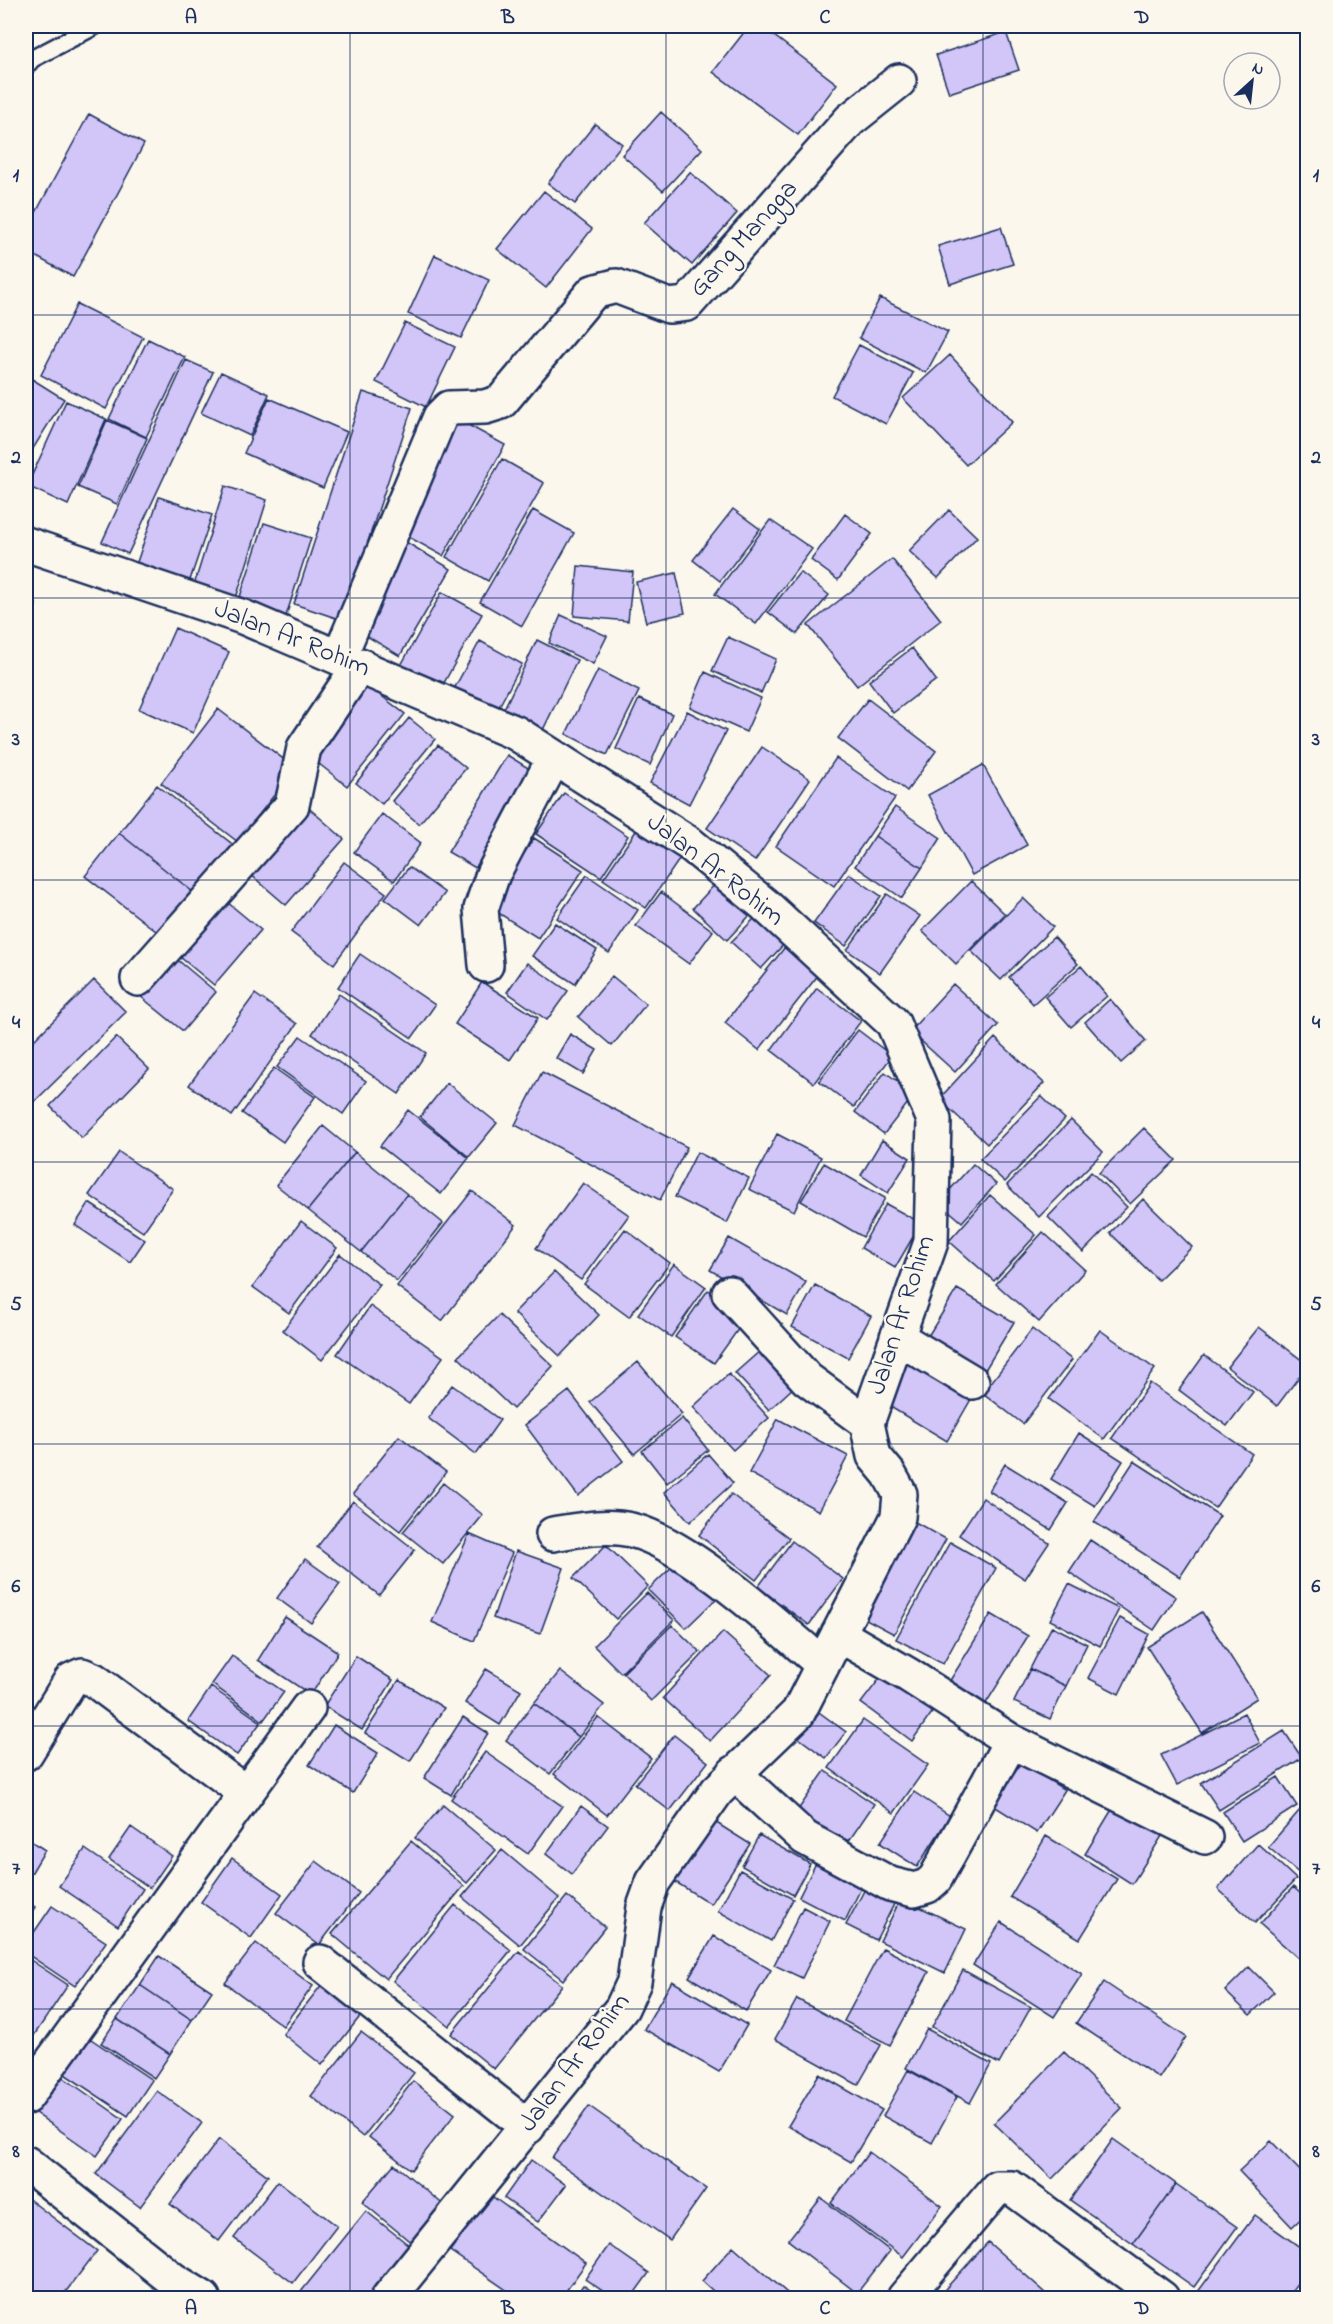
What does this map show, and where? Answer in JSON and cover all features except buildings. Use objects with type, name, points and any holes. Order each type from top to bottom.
[{"type":"street","name":"Gang Mangga","points":[[138,980],[292,805],[304,748],[349,662],[440,417],[449,408],[485,407],[501,402],[593,292],[616,286],[669,306],[687,304],[850,120],[899,81]]},
{"type":"street","name":"Jalan Ar Rohim","points":[[26,544],[243,617],[516,733],[690,844],[765,905],[893,1023],[934,1120],[931,1242],[867,1423],[874,1456],[889,1474],[900,1494],[898,1517],[798,1713],[717,1791],[653,1882],[644,1907],[634,1982],[622,2008],[388,2298]]},
{"type":"street","points":[[486,965],[481,909],[493,874],[554,758]]},
{"type":"street","points":[[729,1293],[807,1379],[867,1423]]},
{"type":"street","points":[[897,1337],[972,1382]]},
{"type":"street","points":[[553,1534],[600,1528],[631,1530],[658,1541],[696,1563],[822,1664]]},
{"type":"street","points":[[838,1634],[910,1676],[1011,1741],[1205,1837]]},
{"type":"street","points":[[26,1753],[71,1680],[82,1676],[94,1680],[246,1793]]},
{"type":"street","points":[[26,2097],[308,1708]]},
{"type":"street","points":[[734,1773],[805,1838],[890,1884],[914,1890],[927,1886],[935,1879],[1011,1741]]},
{"type":"street","points":[[320,1962],[528,2127]]},
{"type":"street","points":[[26,2163],[165,2289],[203,2298]]},
{"type":"street","points":[[904,2298],[997,2188],[1012,2188],[1162,2298]]},
{"type":"lane","points":[[26,66],[32,59],[95,26]]}]
